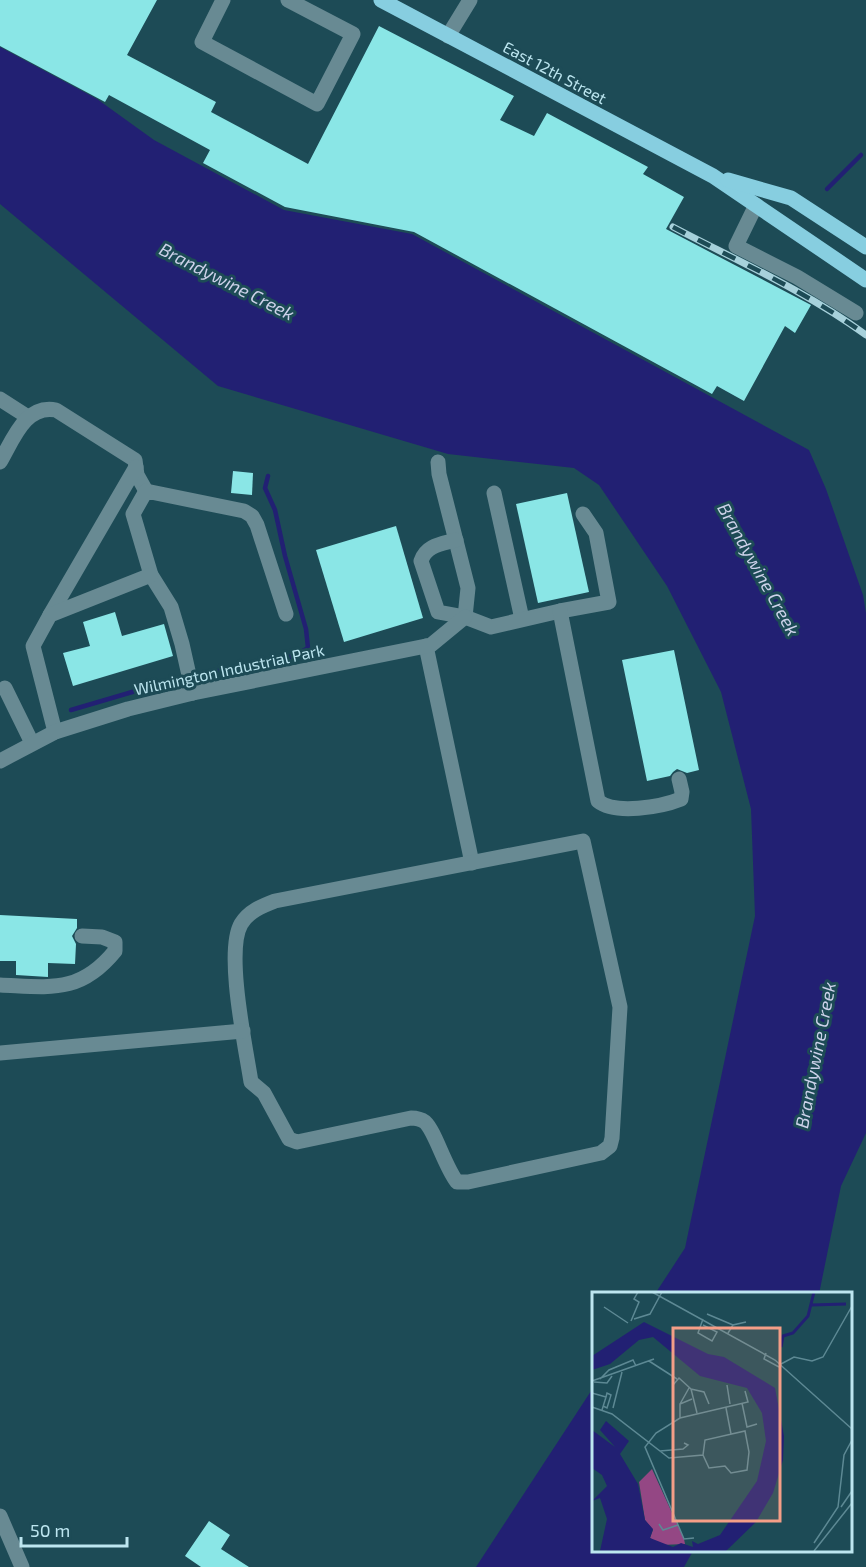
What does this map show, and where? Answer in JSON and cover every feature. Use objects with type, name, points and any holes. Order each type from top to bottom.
[{"type":"main road","name":"East 12th Street","points":[[381,0],[713,176],[866,280]]},
{"type":"main road","name":"East 12th Street","points":[[713,176],[791,198],[866,247]]},
{"type":"street","points":[[223,0],[202,42],[317,104],[353,34],[288,0]]},
{"type":"street","points":[[448,36],[470,0]]},
{"type":"street","points":[[756,205],[736,246],[797,277],[856,313]]},
{"type":"street","points":[[0,399],[27,417]]},
{"type":"street","points":[[0,462],[27,417],[41,410],[56,410],[135,459],[136,475],[146,491],[244,511],[252,516],[286,614]]},
{"type":"street","points":[[438,462],[468,588],[465,617]]},
{"type":"street","points":[[55,732],[33,646],[136,467]]},
{"type":"street","points":[[146,491],[133,514],[151,575],[171,607],[193,693]]},
{"type":"street","points":[[494,493],[522,619]]},
{"type":"street","points":[[456,540],[431,547],[424,553],[421,561],[438,612],[465,617],[491,627],[560,610],[609,602],[596,533],[583,514]]},
{"type":"street","points":[[50,615],[151,575]]},
{"type":"street","points":[[560,610],[598,801],[604,807],[623,809],[672,803],[681,799],[679,780]]},
{"type":"street","name":"Wilmington Industrial Park","points":[[0,761],[55,732],[128,709],[193,693],[430,645],[465,617]]},
{"type":"street","points":[[426,646],[472,863]]},
{"type":"street","points":[[5,688],[32,743]]},
{"type":"street","points":[[583,841],[620,1007],[612,1138],[610,1146],[601,1153],[468,1182],[457,1182],[450,1173],[427,1124],[418,1119],[411,1118],[297,1142],[289,1139],[264,1093],[251,1082],[243,1031],[236,972],[236,940],[240,926],[257,908],[275,901],[583,841]]},
{"type":"street","points":[[0,985],[63,986],[87,976],[116,951],[115,942],[102,937],[82,936]]},
{"type":"street","points":[[0,1053],[243,1031]]},
{"type":"street","points":[[0,1516],[22,1567]]},
{"type":"water","name":"Brandywine Creek","points":[[0,47],[97,99],[154,140],[284,210],[412,234],[809,450],[826,489],[863,595],[866,613],[866,1133],[841,1186],[819,1292],[656,1292],[685,1248],[755,916],[751,809],[721,692],[667,586],[599,485],[574,468],[448,454],[218,386],[0,204]]},
{"type":"water","points":[[592,1390],[592,1552],[692,1552],[684,1567],[476,1567]]},
{"type":"building","points":[[0,0],[157,0],[127,55],[216,102],[211,112],[308,164],[379,26],[514,96],[500,120],[534,136],[547,113],[648,167],[643,174],[684,197],[666,229],[811,305],[795,333],[785,326],[744,401],[717,386],[712,394],[414,232],[285,207],[203,163],[210,150],[109,95],[105,102],[0,46]]},
{"type":"building","points":[[233,471],[253,473],[252,495],[231,493]]},
{"type":"building","points":[[567,493],[589,592],[538,603],[516,504]]},
{"type":"building","points":[[396,526],[423,618],[344,642],[316,550]]},
{"type":"building","points":[[115,612],[122,636],[164,624],[173,656],[73,686],[63,653],[90,646],[83,622]]},
{"type":"building","points":[[674,650],[699,770],[687,773],[677,769],[670,776],[647,781],[622,660]]},
{"type":"building","points":[[0,915],[77,919],[77,928],[72,936],[76,944],[75,964],[48,963],[48,977],[16,975],[16,961],[0,961]]},
{"type":"building","points":[[209,1521],[230,1535],[221,1549],[249,1567],[201,1567],[185,1556]]},
{"type":"waterway","points":[[827,189],[861,155]]},
{"type":"waterway","points":[[208,673],[294,656],[308,648],[306,629],[285,556],[275,510],[265,488],[268,476]]},
{"type":"waterway","points":[[71,710],[173,680]]},
{"type":"railway","points":[[673,227],[796,291],[866,335]]}]
